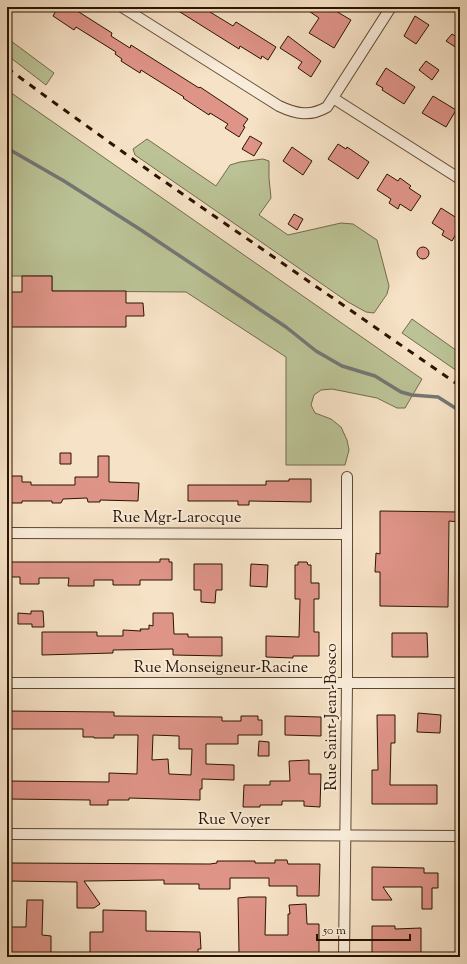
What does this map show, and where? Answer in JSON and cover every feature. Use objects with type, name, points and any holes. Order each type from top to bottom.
[{"type":"street","points":[[122,7],[270,101],[289,111],[299,114],[313,114],[326,107],[389,8]]},
{"type":"street","points":[[333,98],[460,179]]},
{"type":"street","name":"Rue Saint-Jean-Bosco","points":[[344,957],[347,683],[347,477]]},
{"type":"street","name":"Rue Mgr-Larocque","points":[[7,533],[347,534]]},
{"type":"street","name":"Rue Monseigneur-Racine","points":[[7,683],[460,684]]},
{"type":"street","name":"Rue Voyer","points":[[7,834],[460,836]]},
{"type":"green space","points":[[7,38],[54,73],[46,85],[7,55]]},
{"type":"green space","points":[[7,90],[422,379],[405,408],[397,408],[377,398],[332,389],[321,390],[314,395],[311,405],[315,413],[331,419],[341,427],[347,440],[349,450],[345,465],[286,465],[286,357],[186,292],[52,291],[52,276],[8,276]]},
{"type":"green space","points":[[147,139],[216,186],[230,165],[263,159],[269,161],[271,198],[259,215],[288,235],[341,223],[353,224],[377,240],[389,286],[387,294],[374,313],[366,312],[348,302],[135,155],[133,149]]},
{"type":"green space","points":[[412,319],[460,353],[460,373],[402,333]]},
{"type":"building","points":[[58,7],[71,7],[112,33],[111,36],[130,48],[131,45],[199,88],[200,87],[248,119],[243,126],[245,127],[239,137],[225,128],[228,124],[210,113],[209,115],[183,98],[184,97],[141,70],[140,73],[121,61],[122,59],[115,54],[116,52],[76,27],[74,30],[53,16]]},
{"type":"building","points":[[172,7],[214,7],[210,12],[233,26],[236,22],[276,47],[268,60],[262,56],[261,59],[240,46],[239,49]]},
{"type":"building","points":[[303,7],[329,7],[351,20],[334,48],[309,33],[319,18]]},
{"type":"building","points":[[415,16],[429,25],[416,44],[404,36]]},
{"type":"building","points":[[452,34],[460,39],[460,50],[446,41]]},
{"type":"building","points":[[288,36],[321,61],[311,77],[298,68],[302,62],[280,48]]},
{"type":"building","points":[[426,61],[439,70],[432,80],[419,70]]},
{"type":"building","points":[[386,68],[415,87],[404,104],[382,90],[383,88],[376,84]]},
{"type":"building","points":[[433,96],[456,110],[446,127],[422,113]]},
{"type":"building","points":[[250,136],[262,143],[254,156],[242,149]]},
{"type":"building","points":[[338,144],[346,149],[347,147],[369,162],[358,179],[328,159]]},
{"type":"building","points":[[292,147],[312,161],[303,175],[283,161]]},
{"type":"building","points":[[387,174],[398,181],[400,178],[411,186],[409,188],[421,196],[411,211],[400,204],[398,209],[389,203],[391,199],[377,190]]},
{"type":"building","points":[[441,208],[460,220],[460,227],[452,241],[442,235],[444,231],[432,223]]},
{"type":"building","points":[[294,214],[303,219],[297,230],[288,224]]},
{"type":"building","points":[[423,247],[427,249],[429,253],[427,257],[423,259],[419,257],[417,253],[419,249]]},
{"type":"building","points":[[22,276],[52,276],[52,291],[126,291],[126,303],[143,303],[144,316],[126,316],[126,327],[10,327],[10,292],[22,292]]},
{"type":"building","points":[[60,453],[71,453],[71,464],[60,464]]},
{"type":"building","points":[[98,456],[109,456],[109,482],[139,483],[138,501],[100,500],[100,502],[88,502],[87,498],[63,499],[61,503],[52,503],[52,501],[22,501],[22,503],[7,503],[7,476],[22,476],[22,482],[31,482],[31,485],[75,485],[75,477],[98,477]]},
{"type":"building","points":[[289,479],[311,479],[311,502],[249,501],[249,505],[238,505],[238,501],[188,501],[188,485],[266,485],[266,481],[289,481]]},
{"type":"building","points":[[380,511],[460,512],[460,522],[449,521],[448,607],[380,606],[380,572],[375,572],[376,553],[380,554]]},
{"type":"building","points":[[160,559],[169,559],[169,562],[172,562],[172,580],[140,580],[140,585],[113,585],[113,580],[94,580],[94,586],[68,586],[69,578],[39,578],[39,584],[20,584],[20,577],[9,577],[9,562],[160,562]]},
{"type":"building","points":[[298,562],[307,562],[308,565],[311,565],[311,583],[319,583],[319,599],[314,599],[314,632],[319,632],[319,656],[293,656],[293,658],[266,657],[266,636],[299,637],[300,599],[295,599],[295,565],[298,565]]},
{"type":"building","points":[[194,564],[222,564],[222,590],[216,590],[215,603],[201,602],[201,590],[194,590]]},
{"type":"building","points":[[251,564],[268,565],[267,587],[250,586]]},
{"type":"building","points":[[31,611],[43,611],[44,627],[32,627],[32,624],[18,624],[18,613],[31,614]]},
{"type":"building","points":[[153,613],[173,613],[174,634],[188,634],[188,637],[222,637],[222,656],[173,655],[173,649],[113,650],[113,653],[42,655],[42,632],[97,632],[97,636],[123,636],[123,630],[141,631],[140,629],[149,629],[149,625],[153,626]]},
{"type":"building","points":[[392,633],[427,633],[428,657],[392,657]]},
{"type":"building","points":[[7,711],[114,712],[114,716],[222,717],[222,721],[241,721],[241,716],[258,716],[258,720],[262,720],[262,735],[238,735],[238,744],[206,744],[206,764],[234,765],[234,780],[202,779],[200,800],[129,798],[129,800],[108,800],[108,805],[90,805],[90,800],[7,799],[7,781],[109,782],[109,773],[137,774],[138,735],[114,735],[114,738],[94,738],[83,737],[83,729],[7,729]],"holes":[[[153,735],[179,736],[179,749],[192,749],[191,775],[169,774],[168,759],[152,760]]]},
{"type":"building","points":[[418,713],[441,715],[440,733],[417,732]]},
{"type":"building","points":[[377,715],[395,715],[395,743],[391,743],[390,785],[437,785],[437,804],[372,804],[372,770],[378,770]]},
{"type":"building","points":[[285,716],[321,717],[321,736],[285,735]]},
{"type":"building","points":[[259,741],[269,742],[269,756],[258,756]]},
{"type":"building","points":[[309,760],[309,774],[321,774],[320,807],[304,806],[304,801],[282,801],[282,805],[243,807],[244,785],[270,785],[270,781],[290,781],[289,761]]},
{"type":"building","points":[[275,860],[287,860],[288,864],[320,864],[319,896],[297,896],[297,886],[269,886],[269,878],[230,878],[230,889],[199,889],[199,884],[164,884],[164,880],[84,881],[100,904],[94,908],[77,908],[77,882],[9,881],[9,863],[210,864],[217,863],[217,861],[255,861],[255,863],[275,863]]},
{"type":"building","points":[[372,867],[424,868],[424,873],[438,873],[438,888],[432,888],[432,909],[422,909],[422,887],[383,887],[392,900],[372,900]]},
{"type":"building","points":[[266,897],[265,935],[288,935],[288,914],[290,914],[289,905],[306,904],[307,924],[319,924],[319,957],[271,956],[271,953],[239,953],[238,898]]},
{"type":"building","points":[[27,900],[43,900],[42,935],[51,936],[51,954],[7,954],[7,929],[11,929],[11,927],[26,927]]},
{"type":"building","points":[[103,910],[146,911],[146,931],[200,932],[201,949],[198,949],[198,956],[126,957],[126,954],[90,955],[90,932],[103,932]]},
{"type":"building","points":[[372,926],[395,926],[395,929],[421,928],[421,954],[391,954],[391,957],[372,957]]},
{"type":"waterway","points":[[7,146],[12,151],[64,181],[141,230],[286,327],[316,351],[342,366],[375,376],[401,392],[412,395],[438,397],[460,411]]},
{"type":"railway","points":[[7,68],[155,175],[460,386]]}]
